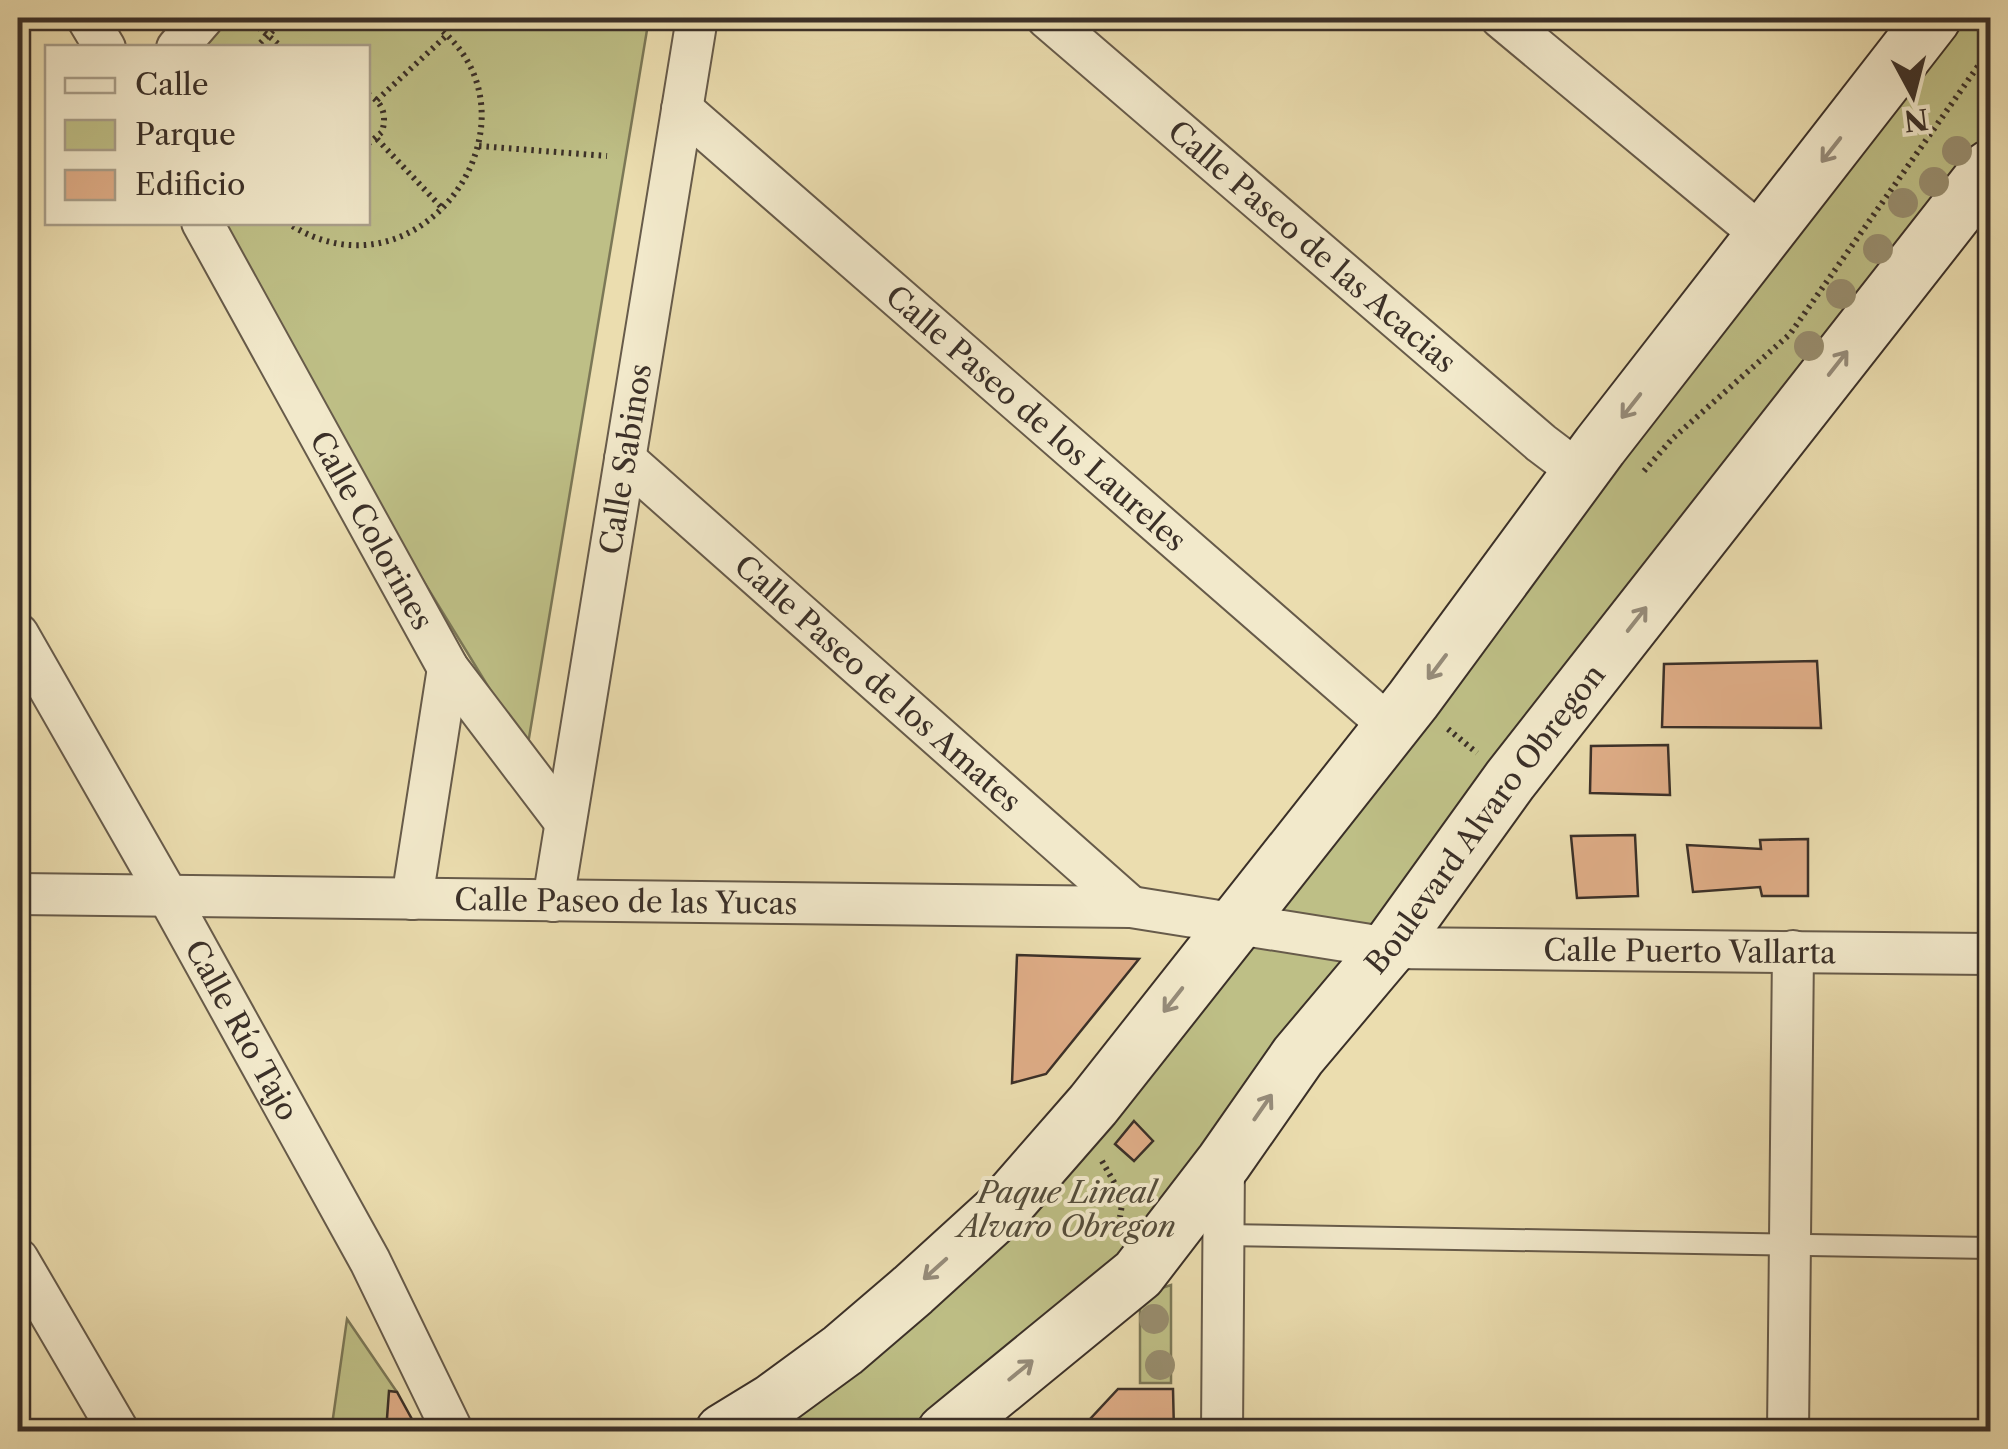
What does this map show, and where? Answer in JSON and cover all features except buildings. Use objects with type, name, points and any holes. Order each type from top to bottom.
[{"type":"main road","points":[[722,1432],[772,1402],[843,1350],[1003,1208],[1092,1105],[1391,728],[1762,236],[1951,36]]},
{"type":"main road","name":"Boulevard Alvaro Obregon","points":[[945,1432],[1138,1274],[1224,1162],[1298,1056],[1389,948],[1510,780],[1990,168]]},
{"type":"street","points":[[88,18],[103,45]]},
{"type":"street","points":[[179,45],[204,18]]},
{"type":"street","name":"Calle Sabinos","points":[[553,901],[697,18]]},
{"type":"street","name":"Calle Paseo de las Acacias","points":[[1047,18],[1541,443],[1582,474]]},
{"type":"street","points":[[1501,18],[1762,236]]},
{"type":"street","name":"Calle Paseo de los Laureles","points":[[682,110],[1391,728]]},
{"type":"street","name":"Calle Colorines","points":[[204,225],[448,668],[565,822]]},
{"type":"street","name":"Calle Paseo de los Amates","points":[[625,459],[1131,907]]},
{"type":"street","name":"Calle Río Tajo","points":[[18,634],[370,1262],[453,1432]]},
{"type":"street","points":[[412,899],[448,668]]},
{"type":"street","name":"Calle Paseo de las Yucas","points":[[18,894],[1131,907],[1234,924]]},
{"type":"street","name":"Calle Puerto Vallarta","points":[[1234,924],[1389,948],[1990,954]]},
{"type":"street","points":[[1788,1432],[1793,951]]},
{"type":"street","points":[[1222,1432],[1224,1162]]},
{"type":"street","points":[[18,1259],[119,1432]]},
{"type":"lane","points":[[1223,1235],[1990,1248]]},
{"type":"path","points":[[248,18],[281,45]]},
{"type":"path","points":[[259,45],[286,18]]},
{"type":"path","points":[[292,225],[328,242],[369,245],[409,233],[444,210],[468,177],[478,146],[480,98],[466,59],[447,35],[425,18]]},
{"type":"path","points":[[377,100],[447,35]]},
{"type":"path","points":[[1951,36],[1980,64]]},
{"type":"path","points":[[1642,474],[1790,334],[1990,50]]},
{"type":"path","points":[[370,95],[384,115],[382,132],[370,143]]},
{"type":"path","points":[[377,138],[444,210]]},
{"type":"path","points":[[1906,145],[1918,151]]},
{"type":"path","points":[[478,146],[608,156]]},
{"type":"path","points":[[1098,1154],[1122,1198],[1121,1216],[1114,1225]]},
{"type":"green space","points":[[187,18],[649,18],[527,750],[205,225],[370,225],[370,45],[164,45]]},
{"type":"green space","name":"Paque Lineal Alvaro Obregon","points":[[1920,18],[1990,18],[1990,152],[1150,1230],[942,1431],[683,1432],[748,1393],[934,1246],[1147,1009]]},
{"type":"green space","points":[[1171,1285],[1171,1383],[1140,1383],[1140,1295]]},
{"type":"green space","points":[[347,1319],[397,1392],[392,1431],[331,1432]]}]
